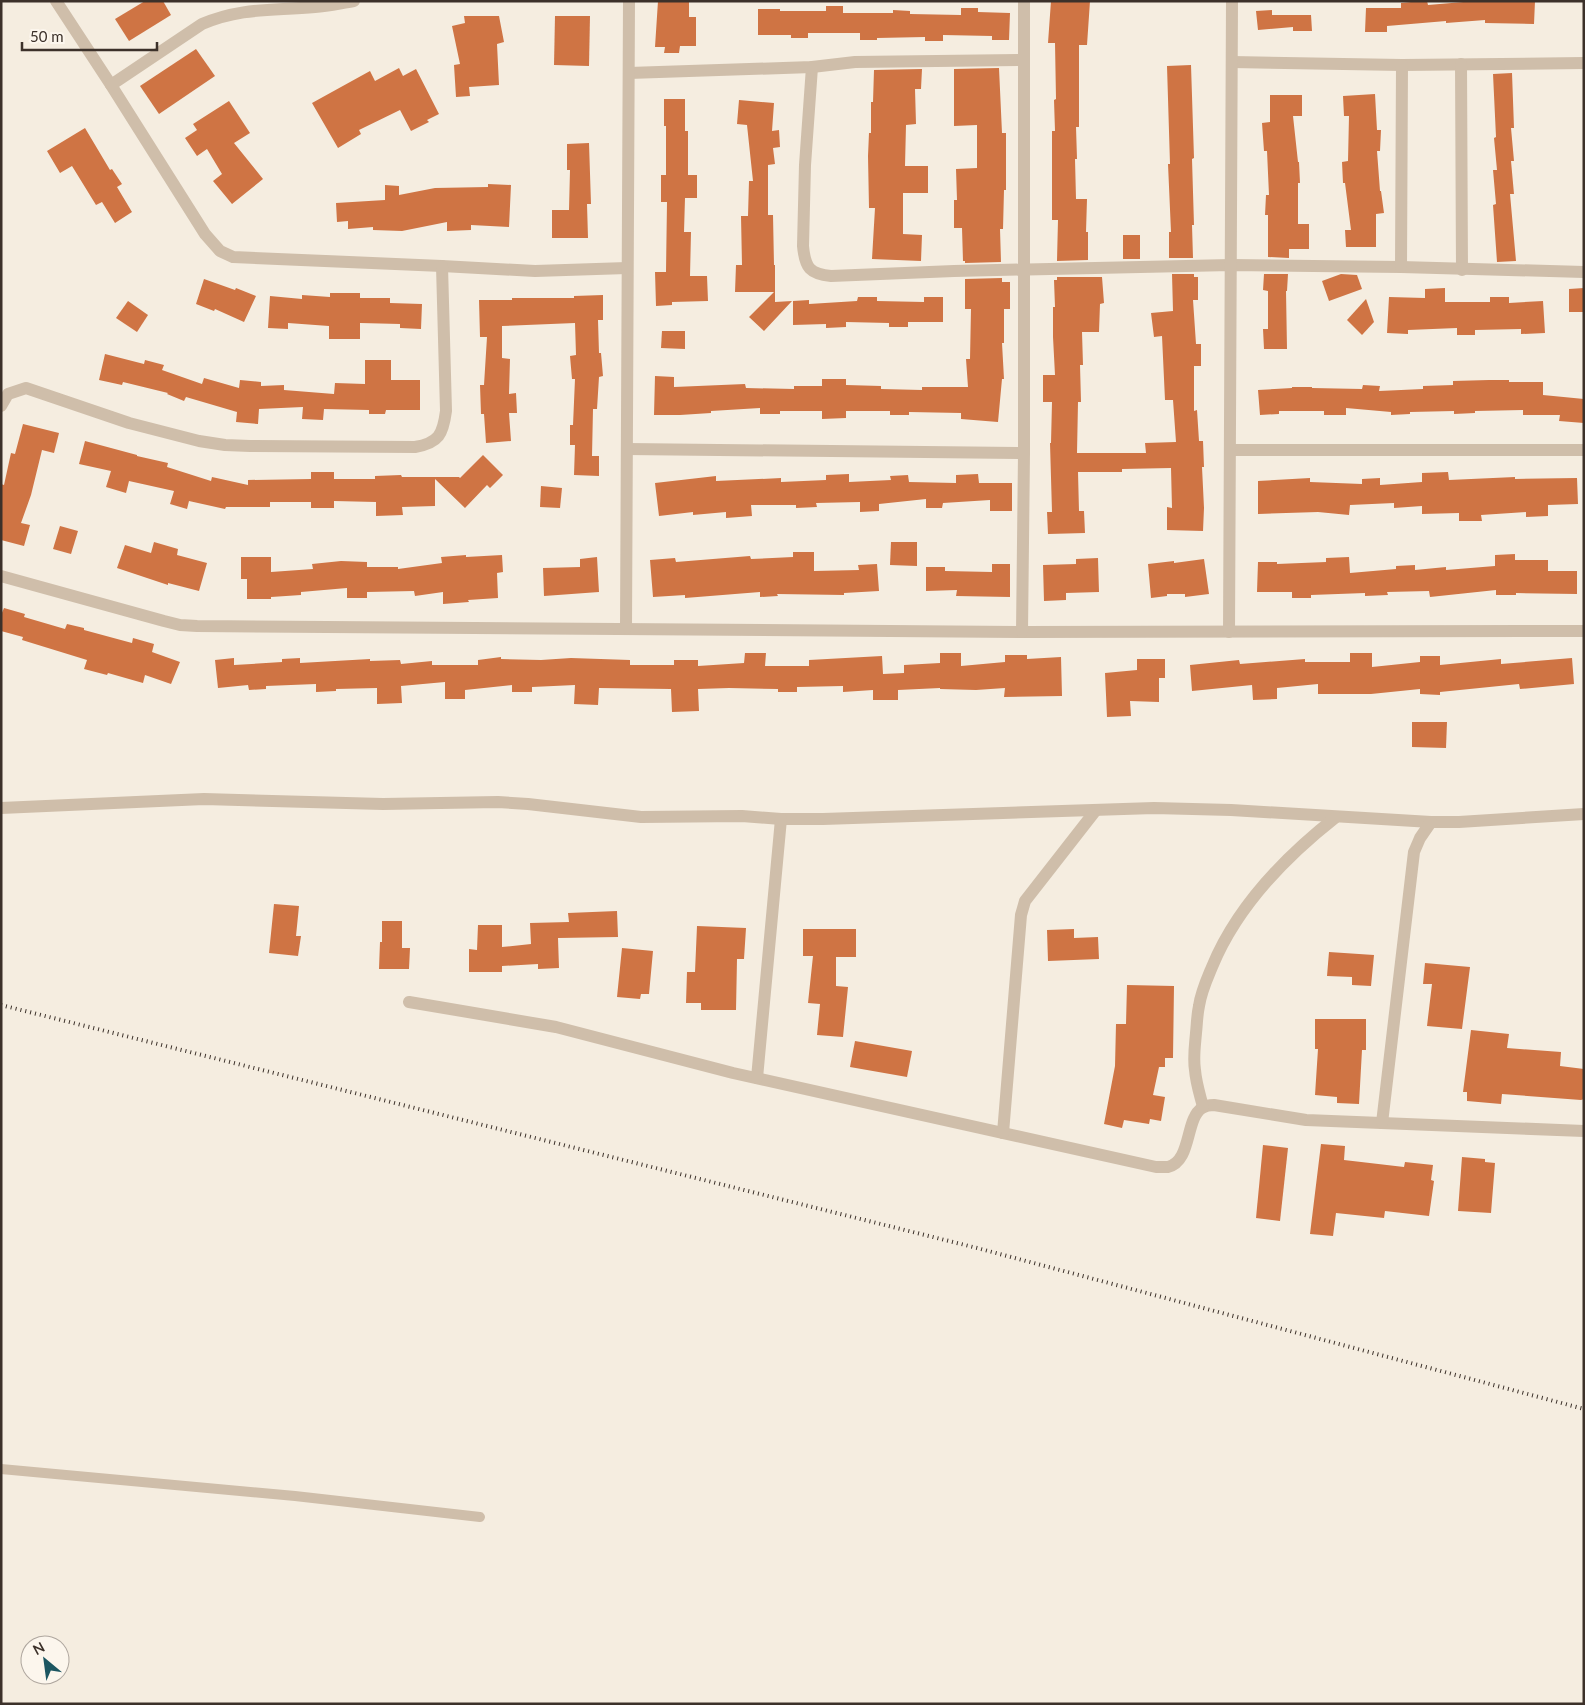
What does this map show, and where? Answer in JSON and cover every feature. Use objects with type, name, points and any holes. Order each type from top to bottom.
[{"type":"street","points":[[56,1],[111,84],[205,234],[220,251],[233,257],[535,271],[627,268]]},
{"type":"street","points":[[111,84],[202,24],[218,18],[248,10],[316,7],[354,1]]},
{"type":"street","points":[[626,628],[629,1]]},
{"type":"street","points":[[1022,632],[1024,1]]},
{"type":"street","points":[[1229,632],[1232,1]]},
{"type":"street","points":[[629,73],[812,67],[855,62],[1024,60]]},
{"type":"street","points":[[1232,62],[1402,64],[1584,63]]},
{"type":"street","points":[[1400,267],[1402,64]]},
{"type":"street","points":[[1461,64],[1462,270]]},
{"type":"street","points":[[812,67],[803,246],[804,258],[809,268],[818,274],[831,276],[954,271],[1231,265],[1584,272]]},
{"type":"street","points":[[1,406],[8,394],[26,388],[129,423],[199,441],[250,446],[415,447],[428,445],[440,437],[446,411],[442,266]]},
{"type":"street","points":[[627,449],[1024,453]]},
{"type":"street","points":[[1230,450],[1584,450]]},
{"type":"street","points":[[1,576],[180,625],[1022,632],[1584,631]]},
{"type":"street","points":[[1,808],[204,799],[383,804],[498,802],[641,817],[742,816],[781,819],[1154,808],[1231,810],[1431,822],[1584,814]]},
{"type":"street","points":[[1003,1133],[1020,915],[1025,901],[1096,810]]},
{"type":"street","points":[[1203,1107],[1195,1072],[1194,1058],[1199,1006],[1205,984],[1217,954],[1227,933],[1270,878],[1314,834],[1336,817]]},
{"type":"street","points":[[757,1078],[781,819]]},
{"type":"street","points":[[1382,1123],[1414,852],[1420,838],[1431,822]]},
{"type":"street","points":[[409,1002],[556,1026],[757,1078],[1156,1167],[1169,1166],[1179,1159],[1196,1114],[1203,1107],[1214,1104],[1306,1120],[1584,1131]]},
{"type":"lane","points":[[1,1469],[285,1495],[480,1517]]},
{"type":"building","points":[[145,1],[163,1],[171,15],[129,41],[115,19]]},
{"type":"building","points":[[658,1],[689,1],[689,17],[696,17],[696,46],[680,46],[679,53],[664,53],[665,47],[655,47]]},
{"type":"building","points":[[1051,1],[1090,1],[1087,45],[1079,45],[1079,127],[1076,127],[1077,159],[1075,159],[1076,199],[1087,199],[1086,232],[1088,232],[1088,260],[1057,261],[1058,220],[1052,220],[1052,131],[1055,131],[1054,100],[1056,99],[1055,43],[1048,43]]},
{"type":"building","points":[[1427,1],[1428,5],[1475,1],[1535,1],[1534,24],[1485,23],[1485,20],[1446,23],[1446,21],[1387,26],[1387,32],[1365,32],[1366,8],[1401,8],[1401,3]]},
{"type":"building","points":[[826,6],[843,6],[843,13],[893,13],[893,10],[910,11],[910,14],[961,15],[961,8],[978,8],[978,12],[1010,13],[1009,40],[992,40],[992,36],[943,35],[943,41],[925,41],[925,37],[860,40],[860,33],[808,33],[808,38],[791,38],[791,35],[758,35],[758,9],[826,11]]},
{"type":"building","points":[[1272,10],[1272,15],[1311,15],[1312,31],[1293,31],[1293,27],[1258,30],[1256,11]]},
{"type":"building","points":[[464,16],[499,16],[504,42],[497,44],[499,85],[469,87],[470,96],[456,97],[454,65],[460,64],[452,26],[465,23]]},
{"type":"building","points":[[555,16],[590,16],[589,66],[554,65]]},
{"type":"building","points":[[196,49],[215,76],[159,114],[140,86]]},
{"type":"building","points":[[1191,65],[1194,158],[1192,159],[1193,258],[1169,258],[1169,232],[1171,232],[1167,66]]},
{"type":"building","points":[[399,68],[403,76],[416,69],[439,114],[427,120],[429,122],[411,131],[400,110],[359,130],[361,134],[338,148],[312,103],[370,71],[375,81]]},
{"type":"building","points":[[999,68],[1002,133],[1006,133],[1006,190],[1004,190],[1003,229],[1000,229],[1001,262],[965,263],[963,261],[962,228],[954,228],[954,200],[957,200],[956,169],[977,168],[977,125],[954,126],[954,69]]},
{"type":"building","points":[[922,69],[921,89],[915,89],[916,124],[906,125],[905,166],[928,166],[928,193],[903,193],[903,234],[922,235],[921,261],[872,259],[875,208],[869,208],[868,156],[874,70]]},
{"type":"building","points":[[1512,73],[1514,128],[1511,128],[1514,161],[1511,161],[1514,194],[1510,194],[1516,261],[1497,262],[1493,205],[1496,204],[1493,170],[1497,170],[1494,138],[1496,137],[1493,74]]},
{"type":"building","points":[[1375,94],[1377,130],[1381,130],[1380,151],[1377,151],[1380,191],[1384,213],[1376,214],[1376,247],[1346,247],[1345,230],[1351,230],[1345,183],[1343,183],[1342,162],[1348,161],[1349,116],[1344,116],[1343,96]]},
{"type":"building","points":[[1270,95],[1302,95],[1302,116],[1293,116],[1300,183],[1298,183],[1298,224],[1309,224],[1309,249],[1289,249],[1289,258],[1268,257],[1268,215],[1265,215],[1266,195],[1269,195],[1267,151],[1264,151],[1262,123],[1270,122]]},
{"type":"building","points":[[664,99],[685,99],[685,131],[688,131],[688,175],[697,175],[697,198],[685,198],[684,232],[691,232],[690,276],[707,276],[708,301],[672,302],[672,305],[656,306],[655,272],[666,272],[667,202],[661,202],[661,175],[666,175]]},
{"type":"building","points":[[739,100],[774,103],[772,131],[779,130],[780,147],[773,148],[775,164],[768,165],[768,215],[773,215],[775,302],[792,301],[764,331],[749,317],[774,292],[735,292],[736,265],[742,265],[741,216],[748,216],[749,181],[753,181],[747,125],[737,124]]},
{"type":"building","points":[[229,101],[250,133],[234,143],[263,179],[232,204],[213,181],[222,174],[207,149],[197,156],[185,138],[197,130],[193,124]]},
{"type":"building","points":[[85,128],[110,170],[112,169],[122,184],[117,187],[132,212],[115,223],[102,202],[96,205],[72,166],[60,173],[47,151]]},
{"type":"building","points":[[589,143],[591,204],[587,204],[588,238],[552,238],[552,210],[569,210],[570,170],[567,170],[567,144]]},
{"type":"building","points":[[488,184],[511,185],[509,227],[471,225],[471,230],[447,231],[447,222],[402,231],[373,230],[373,227],[348,229],[348,221],[337,222],[336,203],[385,200],[385,185],[399,186],[399,195],[435,188],[488,187]]},
{"type":"building","points":[[1123,235],[1140,235],[1140,259],[1123,259]]},
{"type":"building","points":[[1172,274],[1194,274],[1194,277],[1198,277],[1198,300],[1193,300],[1196,344],[1201,344],[1201,366],[1194,366],[1194,411],[1197,410],[1199,441],[1203,441],[1203,531],[1167,530],[1167,507],[1172,508],[1171,468],[1122,469],[1122,472],[1078,472],[1079,511],[1084,511],[1085,533],[1048,534],[1047,512],[1052,512],[1050,443],[1052,402],[1043,402],[1043,375],[1055,375],[1053,337],[1054,280],[1057,280],[1057,277],[1102,277],[1104,303],[1100,304],[1099,332],[1082,332],[1083,365],[1080,365],[1081,402],[1078,402],[1077,453],[1146,453],[1145,443],[1176,442],[1173,400],[1165,400],[1162,336],[1154,337],[1151,313],[1173,311]]},
{"type":"building","points":[[1264,274],[1288,274],[1286,291],[1287,349],[1264,349],[1263,329],[1268,329],[1268,291],[1263,290]]},
{"type":"building","points":[[1341,274],[1357,275],[1362,289],[1329,301],[1322,281]]},
{"type":"building","points":[[1002,278],[1002,282],[1010,282],[1010,309],[1004,309],[1004,343],[1002,343],[1004,379],[1002,379],[998,422],[961,419],[961,413],[909,412],[909,415],[890,415],[890,411],[846,411],[846,418],[822,419],[822,411],[780,411],[780,414],[760,414],[760,408],[711,411],[711,413],[654,415],[655,376],[674,377],[674,387],[745,384],[746,388],[794,389],[794,386],[822,386],[822,379],[846,379],[846,385],[881,386],[881,389],[922,390],[922,387],[968,387],[966,359],[970,359],[971,309],[965,309],[965,279]]},
{"type":"building","points":[[204,279],[256,296],[244,322],[215,309],[214,311],[196,304]]},
{"type":"building","points":[[1445,288],[1445,302],[1490,302],[1490,297],[1509,297],[1509,303],[1543,301],[1545,333],[1521,334],[1521,329],[1475,330],[1475,335],[1457,335],[1457,328],[1408,330],[1408,334],[1387,333],[1389,297],[1425,298],[1425,289]]},
{"type":"building","points":[[1584,288],[1584,312],[1569,312],[1569,289]]},
{"type":"building","points":[[330,293],[360,293],[360,298],[390,298],[390,303],[422,304],[421,329],[400,328],[400,324],[360,323],[360,339],[329,339],[329,326],[288,323],[288,329],[268,328],[270,296],[302,299],[302,295],[330,297]]},
{"type":"building","points":[[603,295],[603,320],[598,320],[599,353],[601,353],[603,376],[599,377],[597,409],[593,409],[592,456],[599,456],[599,476],[574,475],[575,445],[570,445],[570,425],[573,425],[575,379],[572,379],[570,356],[576,355],[575,323],[502,326],[502,358],[510,359],[509,394],[516,393],[517,413],[509,413],[511,441],[486,443],[484,414],[481,414],[480,385],[484,385],[487,337],[480,337],[479,300],[574,298],[574,296]]},
{"type":"building","points":[[858,297],[877,297],[877,301],[924,302],[924,297],[943,297],[943,322],[908,322],[908,327],[889,327],[889,323],[846,322],[846,327],[826,328],[826,324],[793,325],[793,301],[809,300],[809,304],[857,301]]},
{"type":"building","points":[[1366,299],[1374,322],[1362,335],[1347,320]]},
{"type":"building","points":[[128,301],[148,315],[137,332],[116,318]]},
{"type":"building","points":[[662,331],[685,331],[685,349],[661,348]]},
{"type":"building","points":[[105,354],[144,364],[145,360],[164,365],[162,370],[202,384],[204,378],[239,388],[240,380],[261,382],[261,386],[284,385],[284,390],[334,394],[335,383],[365,384],[365,360],[391,360],[391,380],[420,380],[420,410],[386,410],[385,414],[369,414],[369,410],[324,409],[323,420],[302,419],[303,407],[259,409],[258,424],[236,422],[237,412],[186,397],[184,401],[168,393],[123,382],[122,385],[99,380]]},
{"type":"building","points":[[1509,380],[1509,382],[1543,382],[1543,395],[1584,399],[1584,423],[1559,421],[1560,415],[1523,415],[1523,410],[1475,411],[1475,413],[1454,414],[1454,411],[1410,412],[1410,414],[1391,415],[1391,412],[1346,408],[1346,415],[1324,415],[1324,411],[1279,411],[1279,414],[1260,415],[1258,390],[1292,387],[1362,389],[1363,385],[1380,386],[1379,391],[1423,389],[1423,386],[1453,385],[1453,381]]},
{"type":"building","points":[[23,424],[59,433],[54,453],[42,450],[31,495],[21,523],[30,525],[24,546],[1,540],[1,484],[4,485],[11,453],[15,454]]},
{"type":"building","points":[[85,441],[168,463],[167,467],[211,481],[212,477],[248,485],[248,480],[311,479],[311,472],[334,472],[334,479],[375,479],[375,476],[401,475],[402,477],[460,478],[483,455],[503,475],[490,488],[487,485],[465,508],[435,479],[435,506],[402,507],[403,515],[376,516],[376,502],[334,501],[334,508],[311,508],[311,502],[270,502],[270,507],[226,507],[225,509],[189,501],[187,509],[170,504],[174,491],[129,481],[126,493],[106,487],[111,471],[79,464]]},
{"type":"building","points":[[1448,472],[1449,480],[1515,477],[1515,479],[1577,478],[1578,504],[1548,505],[1548,516],[1526,517],[1526,512],[1481,515],[1482,521],[1459,521],[1459,513],[1422,514],[1422,506],[1394,508],[1394,503],[1350,505],[1349,515],[1318,512],[1258,514],[1258,481],[1310,478],[1310,482],[1362,484],[1362,479],[1380,478],[1380,485],[1422,482],[1422,473]]},
{"type":"building","points":[[849,474],[849,482],[891,480],[890,476],[908,475],[909,482],[956,483],[956,475],[978,474],[979,483],[1012,483],[1012,511],[990,511],[990,500],[943,503],[942,508],[926,508],[926,499],[879,504],[879,511],[860,512],[860,502],[816,503],[817,507],[796,508],[796,505],[751,505],[752,516],[726,518],[726,512],[693,515],[693,512],[659,516],[655,483],[716,476],[716,481],[781,478],[781,482],[826,480],[826,475]]},
{"type":"building","points":[[541,486],[562,488],[560,508],[540,507]]},
{"type":"building","points":[[60,526],[78,531],[71,554],[53,549]]},
{"type":"building","points":[[154,542],[178,549],[177,555],[207,563],[199,591],[168,583],[168,585],[117,568],[125,545],[151,553]]},
{"type":"building","points":[[891,542],[917,542],[917,566],[890,565]]},
{"type":"building","points":[[793,552],[814,552],[814,571],[859,570],[858,565],[877,564],[879,591],[844,593],[844,595],[777,594],[778,596],[760,597],[760,592],[685,598],[685,595],[653,597],[650,560],[675,558],[676,562],[750,556],[751,559],[793,557]]},
{"type":"building","points":[[1515,554],[1515,560],[1548,560],[1548,571],[1577,571],[1577,594],[1516,593],[1516,595],[1496,595],[1496,590],[1430,597],[1429,591],[1387,592],[1388,595],[1365,596],[1365,593],[1311,595],[1311,598],[1292,598],[1292,592],[1257,592],[1258,562],[1277,562],[1277,564],[1326,562],[1326,558],[1349,557],[1350,573],[1396,569],[1396,566],[1415,565],[1415,570],[1446,567],[1446,570],[1495,566],[1495,555]]},
{"type":"building","points":[[466,555],[466,557],[502,555],[503,572],[497,573],[498,598],[443,604],[443,592],[415,596],[414,591],[367,592],[367,598],[347,598],[347,588],[301,592],[301,595],[271,597],[271,599],[247,599],[247,579],[241,579],[241,557],[271,557],[271,572],[313,569],[312,564],[341,561],[367,562],[367,567],[398,567],[398,569],[442,563],[441,557]]},
{"type":"building","points":[[597,557],[599,592],[544,596],[543,568],[580,567],[580,559]]},
{"type":"building","points":[[1098,558],[1099,592],[1066,593],[1066,600],[1044,601],[1043,565],[1076,564],[1076,559]]},
{"type":"building","points":[[1204,559],[1209,594],[1185,597],[1185,594],[1167,594],[1167,596],[1151,598],[1148,564]]},
{"type":"building","points":[[992,564],[1010,564],[1010,597],[956,596],[957,590],[926,591],[926,567],[945,567],[945,571],[992,572]]},
{"type":"building","points":[[4,608],[25,614],[24,617],[65,629],[67,624],[132,643],[133,638],[154,644],[152,652],[180,662],[171,684],[145,675],[143,683],[108,673],[107,675],[84,669],[87,660],[22,640],[23,637],[1,631],[1,615]]},
{"type":"building","points":[[745,653],[766,653],[765,666],[809,666],[809,660],[882,656],[883,674],[904,673],[904,665],[940,663],[940,653],[961,653],[961,666],[1005,662],[1005,655],[1027,655],[1027,659],[1061,657],[1062,696],[1004,697],[1005,688],[976,690],[940,688],[898,690],[898,700],[873,700],[873,690],[843,692],[843,686],[797,687],[797,692],[778,692],[778,689],[698,689],[699,711],[672,712],[671,689],[599,688],[598,705],[574,704],[575,685],[532,687],[532,692],[512,692],[512,685],[465,690],[465,699],[445,699],[445,682],[401,686],[402,703],[377,704],[377,688],[336,689],[336,691],[316,692],[316,684],[266,686],[266,689],[249,690],[248,685],[218,688],[215,660],[234,658],[234,665],[282,662],[282,659],[300,658],[300,663],[370,659],[370,661],[400,660],[401,664],[432,661],[432,665],[478,665],[478,660],[501,657],[501,659],[541,660],[571,658],[630,660],[630,665],[674,665],[674,660],[698,660],[698,666],[744,663]]},
{"type":"building","points":[[1350,653],[1372,653],[1372,667],[1420,662],[1420,656],[1440,656],[1440,665],[1501,659],[1501,664],[1572,658],[1574,684],[1520,689],[1519,684],[1440,692],[1440,695],[1420,694],[1420,689],[1371,694],[1318,694],[1318,684],[1277,688],[1277,699],[1253,700],[1252,685],[1192,691],[1190,665],[1239,660],[1240,664],[1305,659],[1305,662],[1350,662]]},
{"type":"building","points":[[1137,659],[1165,659],[1165,678],[1159,678],[1159,702],[1130,701],[1131,716],[1107,717],[1105,673],[1137,670]]},
{"type":"building","points":[[1412,722],[1447,722],[1446,748],[1412,747]]},
{"type":"building","points":[[274,904],[299,906],[296,936],[301,936],[298,956],[269,953]]},
{"type":"building","points":[[617,911],[618,937],[558,938],[559,968],[538,969],[538,964],[502,966],[502,972],[469,972],[469,949],[477,950],[478,925],[502,925],[502,947],[531,944],[530,923],[569,922],[568,913]]},
{"type":"building","points":[[382,921],[402,921],[402,948],[410,948],[409,969],[379,969]]},
{"type":"building","points":[[697,926],[746,928],[744,959],[737,959],[736,1010],[701,1010],[701,1003],[686,1003],[687,972],[695,972]]},
{"type":"building","points":[[803,929],[856,929],[856,957],[836,957],[836,986],[848,987],[843,1037],[817,1035],[820,1004],[808,1003],[813,956],[803,956]]},
{"type":"building","points":[[1074,929],[1074,938],[1098,937],[1099,959],[1048,961],[1047,930]]},
{"type":"building","points":[[622,948],[653,951],[649,994],[641,994],[640,999],[617,997]]},
{"type":"building","points":[[1329,952],[1374,955],[1371,986],[1352,985],[1352,977],[1327,976]]},
{"type":"building","points":[[1425,963],[1470,967],[1462,1029],[1427,1026],[1432,984],[1423,984]]},
{"type":"building","points":[[1127,985],[1174,986],[1173,1058],[1165,1058],[1165,1067],[1159,1067],[1153,1095],[1165,1097],[1161,1121],[1150,1119],[1149,1124],[1124,1120],[1122,1128],[1104,1124],[1115,1066],[1116,1024],[1126,1024]]},
{"type":"building","points":[[1315,1019],[1366,1019],[1366,1050],[1362,1050],[1359,1104],[1337,1103],[1337,1097],[1315,1095],[1318,1049],[1315,1049]]},
{"type":"building","points":[[1471,1030],[1509,1034],[1507,1048],[1561,1052],[1560,1066],[1584,1069],[1584,1099],[1502,1094],[1501,1104],[1467,1101],[1467,1092],[1463,1092]]},
{"type":"building","points":[[855,1041],[912,1051],[907,1077],[850,1067]]},
{"type":"building","points":[[1321,1144],[1345,1146],[1344,1160],[1404,1167],[1405,1162],[1433,1165],[1431,1180],[1434,1181],[1429,1216],[1385,1211],[1384,1218],[1336,1213],[1333,1236],[1310,1234]]},
{"type":"building","points":[[1263,1145],[1288,1148],[1280,1221],[1256,1218]]},
{"type":"building","points":[[1462,1157],[1485,1159],[1485,1162],[1495,1163],[1491,1213],[1458,1211]]},
{"type":"railway","points":[[1,1005],[977,1248],[1584,1409]]}]
